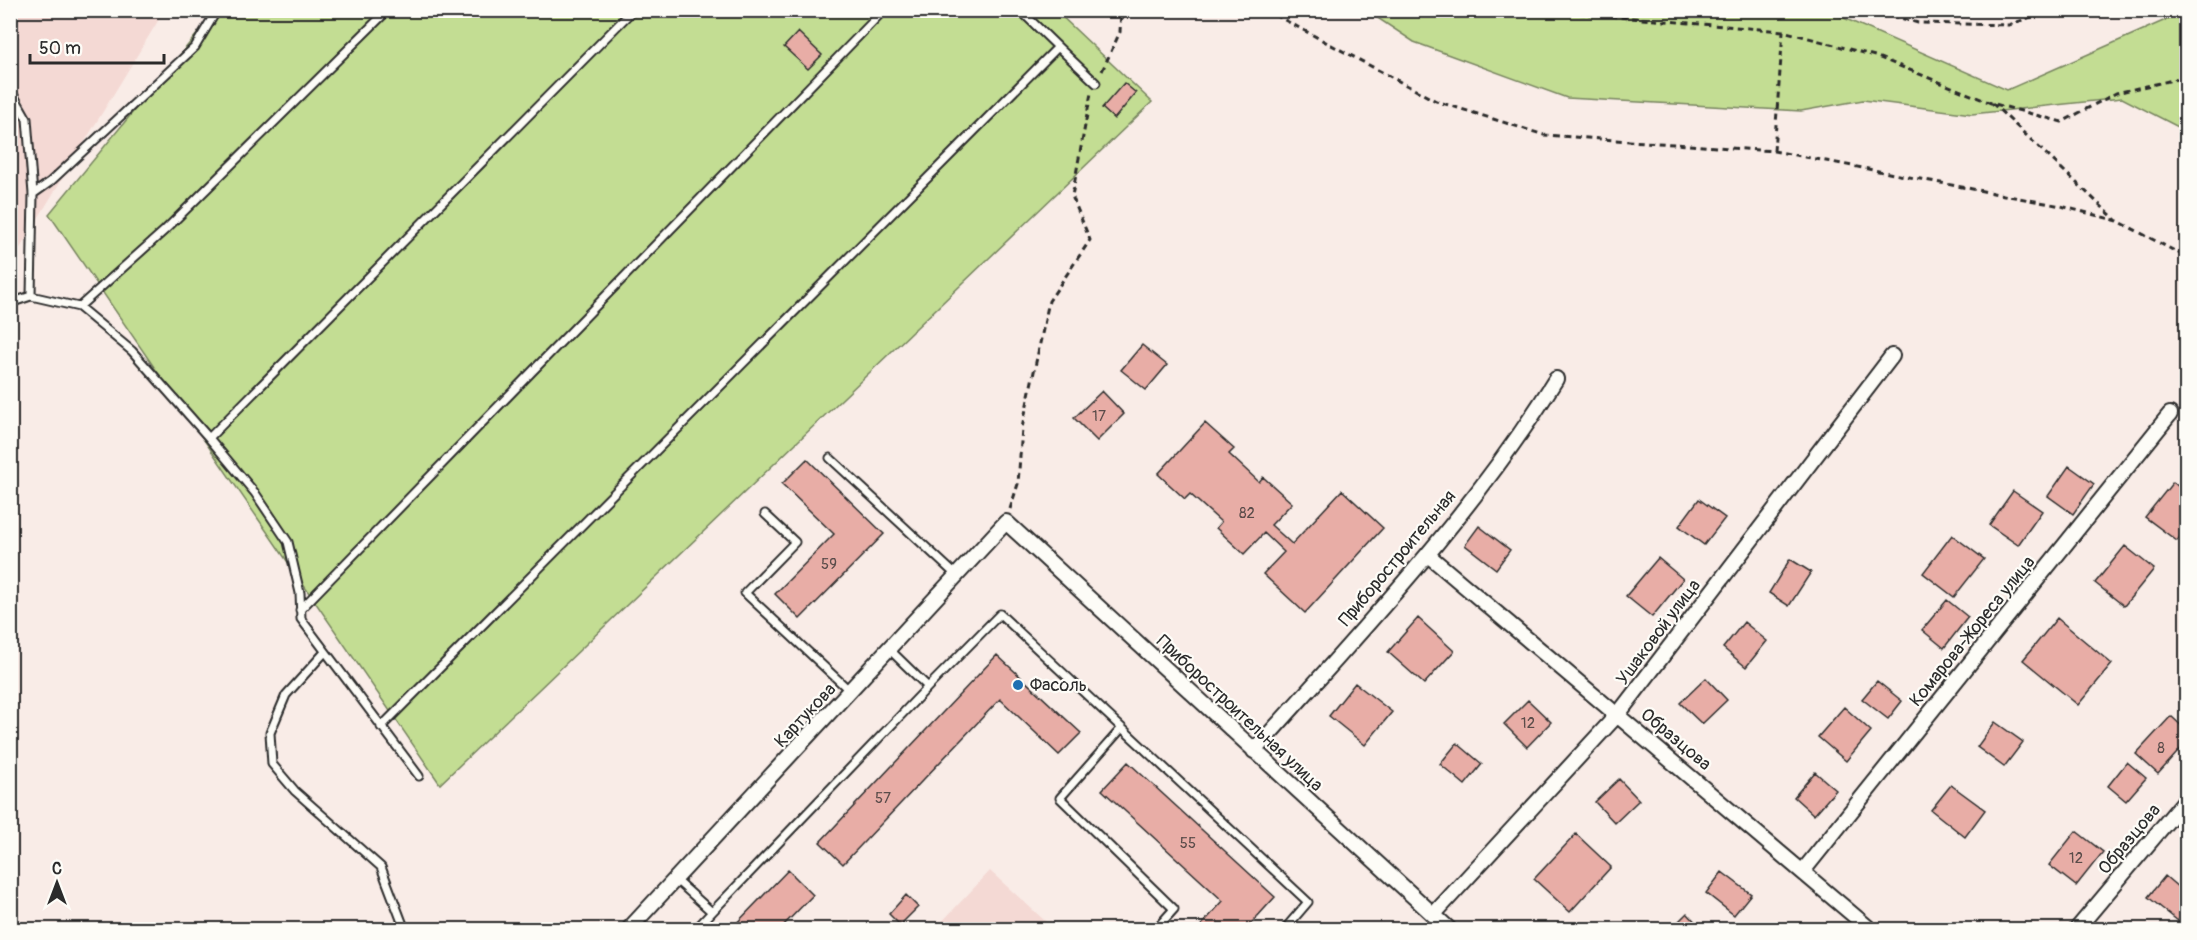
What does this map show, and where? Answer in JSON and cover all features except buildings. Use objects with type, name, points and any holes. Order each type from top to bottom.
[{"type":"street","name":"Ушаковой улица","points":[[1434,915],[1618,713],[1892,356]]},
{"type":"street","name":"Приборостроительная","points":[[1254,752],[1428,555],[1539,406],[1556,379]]},
{"type":"street","name":"Комарова-Жореса улица","points":[[1803,871],[2170,414]]},
{"type":"street","name":"Картукова","points":[[628,930],[851,692],[1006,522]]},
{"type":"street","name":"Приборостроительная улица","points":[[1006,522],[1450,930]]},
{"type":"street","name":"Образцова","points":[[1428,555],[1618,713],[1871,930]]},
{"type":"street","name":"Образцова","points":[[2076,930],[2187,799]]},
{"type":"lane","points":[[33,194],[50,182],[195,47],[217,10]]},
{"type":"lane","points":[[79,307],[165,230],[388,10]]},
{"type":"lane","points":[[210,438],[633,10]]},
{"type":"lane","points":[[300,610],[884,10]]},
{"type":"lane","points":[[1020,10],[1096,83]]},
{"type":"lane","points":[[381,727],[1058,47]]},
{"type":"lane","points":[[10,89],[27,119],[33,194],[31,296]]},
{"type":"lane","points":[[10,303],[31,296],[79,307],[132,351],[210,438],[255,493],[288,542],[300,593],[301,620],[418,777]]},
{"type":"lane","points":[[830,458],[956,575]]},
{"type":"lane","points":[[765,514],[795,542],[745,593],[851,692]]},
{"type":"lane","points":[[695,930],[1000,614],[1308,902],[1284,930]]},
{"type":"lane","points":[[889,649],[928,687]]},
{"type":"lane","points":[[325,652],[286,695],[270,733],[272,764],[295,791],[381,867],[405,930]]},
{"type":"lane","points":[[1121,729],[1060,798],[1174,909],[1155,930]]},
{"type":"lane","points":[[675,879],[712,912]]},
{"type":"path","points":[[1006,522],[1018,483],[1022,429],[1050,301],[1089,240],[1072,196],[1089,98],[1120,32],[1121,10]]},
{"type":"path","points":[[1266,10],[1436,101],[1544,135],[1774,151],[2061,206],[2118,221],[2187,258]]},
{"type":"path","points":[[1537,10],[1783,31],[1875,56],[1991,102],[2062,122],[2116,93],[2187,76]]},
{"type":"path","points":[[1872,10],[1918,22],[2009,25],[2050,10]]},
{"type":"path","points":[[1774,151],[1783,31]]},
{"type":"path","points":[[1991,102],[2118,221]]},
{"type":"shaded area","points":[[11,11],[164,11],[11,263]]},
{"type":"shaded area","points":[[990,871],[1054,929],[935,929]]},
{"type":"green space","points":[[216,11],[1056,11],[1152,102],[440,784],[49,214]]},
{"type":"green space","points":[[1367,11],[1828,11],[2007,90],[2186,11],[2186,131],[2122,98],[1972,114],[1863,100],[1801,111],[1567,98],[1414,42]]},
{"type":"place","name":"Фасоль","points":[[1018,685]]}]
